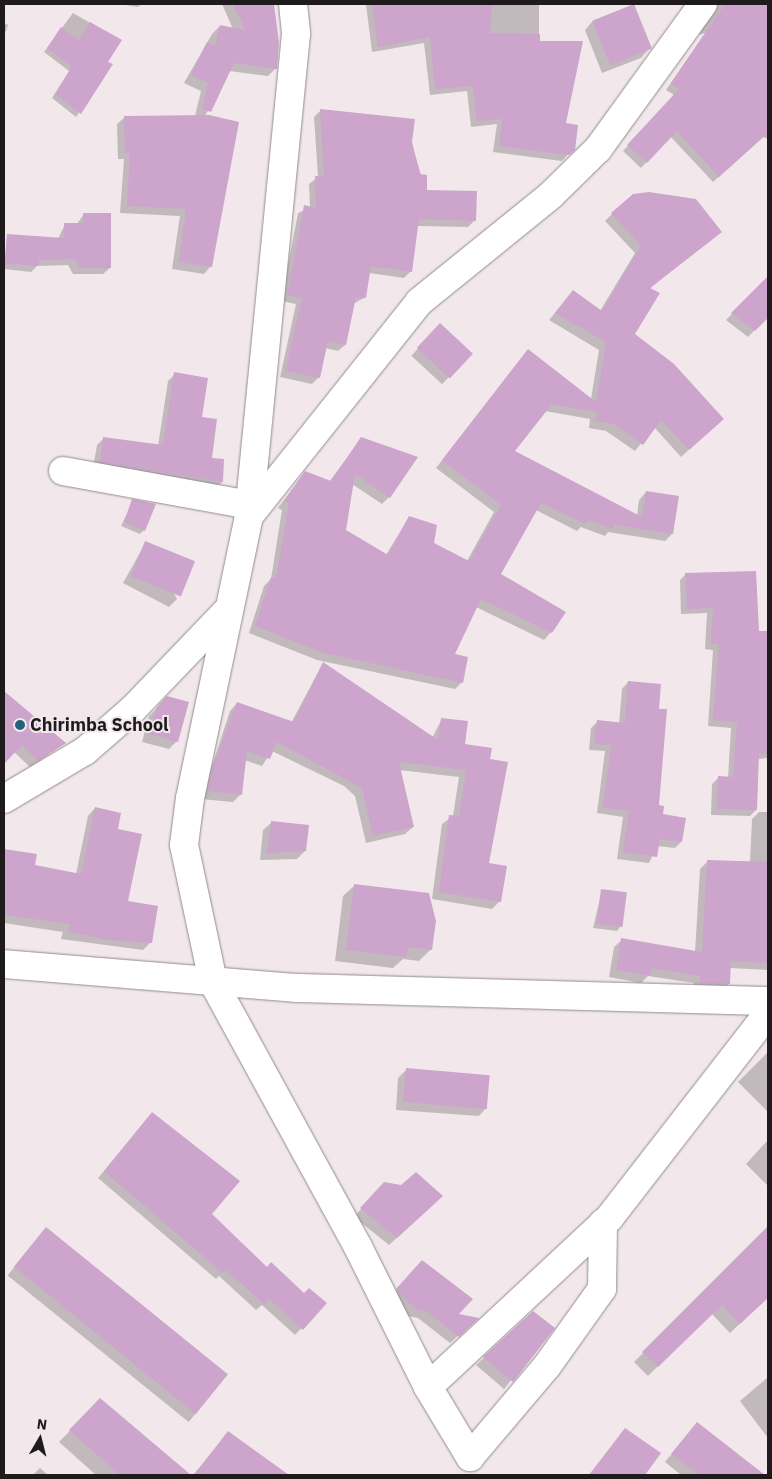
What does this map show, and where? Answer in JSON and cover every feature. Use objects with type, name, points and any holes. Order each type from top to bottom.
[{"type":"street","points":[[292,4],[296,34],[250,510],[188,803],[184,845],[213,982],[358,1247],[428,1387],[470,1457],[547,1366],[602,1289],[603,1223]]},
{"type":"street","points":[[250,510],[419,302],[551,195],[598,150],[703,4]]},
{"type":"street","points":[[63,471],[250,510]]},
{"type":"street","points":[[4,799],[85,751],[133,709],[228,610]]},
{"type":"street","points":[[4,964],[213,982],[768,1001]]},
{"type":"street","points":[[428,1387],[603,1223],[768,1013]]},
{"type":"building","points":[[233,4],[274,4],[279,43],[277,69],[234,63],[211,112],[202,109],[208,83],[191,75],[207,42],[215,46],[220,25],[245,30]]},
{"type":"building","points":[[372,4],[492,4],[490,33],[540,34],[540,41],[583,41],[566,123],[578,125],[575,150],[569,155],[499,146],[502,119],[477,121],[473,86],[435,89],[430,37],[378,47]]},
{"type":"building","points":[[634,4],[652,49],[610,65],[592,21]]},
{"type":"building","points":[[725,4],[768,4],[768,133],[719,177],[677,131],[647,163],[627,145],[679,89],[671,83]]},
{"type":"building","points":[[90,22],[122,40],[108,62],[113,64],[81,114],[55,94],[72,67],[47,48],[61,27],[79,40]]},
{"type":"building","points":[[320,109],[415,119],[412,142],[420,174],[427,175],[427,190],[477,191],[476,221],[419,219],[412,272],[371,266],[366,298],[356,297],[346,345],[328,341],[320,378],[285,371],[302,298],[287,295],[304,205],[316,208],[315,176],[324,176]]},
{"type":"building","points":[[209,115],[239,122],[212,267],[179,262],[186,209],[127,206],[130,153],[125,153],[124,116]]},
{"type":"building","points":[[649,192],[696,199],[722,232],[650,288],[660,293],[635,334],[674,364],[724,419],[689,450],[661,420],[643,445],[614,424],[595,421],[597,412],[552,404],[515,451],[642,517],[646,491],[679,496],[673,534],[615,525],[613,529],[588,520],[586,524],[541,503],[501,574],[566,612],[552,633],[481,599],[455,654],[468,657],[463,683],[324,653],[255,626],[271,577],[276,579],[289,503],[284,501],[305,471],[331,481],[361,437],[418,457],[390,498],[355,474],[346,530],[388,555],[409,516],[437,525],[434,543],[469,561],[501,505],[442,460],[528,349],[596,402],[606,342],[555,313],[573,290],[602,311],[641,245],[611,213],[633,194]]},
{"type":"building","points":[[83,213],[111,213],[111,268],[80,268],[75,259],[39,260],[39,266],[5,263],[7,234],[64,238],[64,223],[83,223]]},
{"type":"building","points":[[768,276],[768,318],[755,331],[731,313]]},
{"type":"building","points":[[440,323],[473,354],[450,379],[417,348]]},
{"type":"building","points":[[174,372],[208,378],[202,417],[217,419],[212,458],[224,459],[223,482],[100,462],[103,437],[163,445]]},
{"type":"building","points":[[132,499],[156,504],[145,531],[124,522]]},
{"type":"building","points":[[145,541],[195,561],[181,596],[131,576]]},
{"type":"building","points":[[756,571],[759,631],[768,631],[768,754],[759,753],[757,810],[717,809],[718,776],[733,777],[737,722],[713,720],[719,644],[711,644],[713,608],[687,609],[685,573]]},
{"type":"building","points":[[323,662],[438,740],[441,718],[468,721],[465,744],[492,748],[490,759],[508,762],[489,863],[507,866],[501,902],[439,892],[449,815],[459,816],[466,770],[399,762],[414,827],[373,836],[362,788],[277,742],[270,759],[247,751],[242,795],[208,791],[213,766],[237,702],[294,722]]},
{"type":"building","points":[[628,681],[661,684],[659,709],[667,709],[659,805],[664,806],[663,814],[686,818],[682,842],[660,839],[657,857],[623,852],[629,811],[603,807],[611,745],[594,744],[597,720],[625,723]]},
{"type":"building","points":[[4,691],[66,743],[38,761],[22,745],[4,764]]},
{"type":"building","points":[[167,696],[189,702],[178,742],[149,734],[157,707]]},
{"type":"building","points":[[95,807],[121,813],[118,829],[142,834],[128,901],[158,906],[152,943],[109,940],[68,932],[70,924],[4,915],[4,849],[37,854],[35,865],[81,874]]},
{"type":"building","points":[[271,821],[309,825],[306,851],[267,853]]},
{"type":"building","points":[[707,860],[768,862],[768,963],[731,961],[730,984],[700,983],[700,976],[651,968],[650,976],[616,970],[621,938],[702,952]]},
{"type":"building","points":[[354,884],[429,893],[436,921],[432,950],[408,947],[406,957],[346,950]]},
{"type":"building","points":[[601,889],[627,892],[623,927],[597,924]]},
{"type":"building","points":[[406,1068],[490,1075],[487,1109],[403,1102]]},
{"type":"building","points":[[152,1112],[240,1181],[212,1214],[267,1267],[271,1262],[304,1293],[309,1288],[327,1303],[303,1330],[269,1299],[264,1304],[226,1270],[223,1273],[104,1171]]},
{"type":"building","points":[[416,1172],[443,1196],[397,1238],[360,1208],[384,1182],[401,1185]]},
{"type":"building","points":[[768,1226],[768,1298],[740,1324],[722,1305],[658,1367],[642,1352]]},
{"type":"building","points":[[46,1227],[228,1374],[196,1414],[14,1267]]},
{"type":"building","points":[[422,1260],[473,1299],[459,1314],[479,1318],[459,1337],[426,1311],[415,1309],[396,1289]]},
{"type":"building","points":[[533,1311],[555,1328],[513,1382],[483,1357]]},
{"type":"building","points":[[100,1398],[191,1475],[120,1475],[69,1430]]},
{"type":"building","points":[[697,1422],[765,1475],[699,1475],[671,1454]]},
{"type":"building","points":[[625,1428],[661,1453],[645,1475],[589,1475]]},
{"type":"building","points":[[228,1431],[289,1475],[194,1475]]},
{"type":"place","name":"Chirimba School","points":[[20,725]]}]
